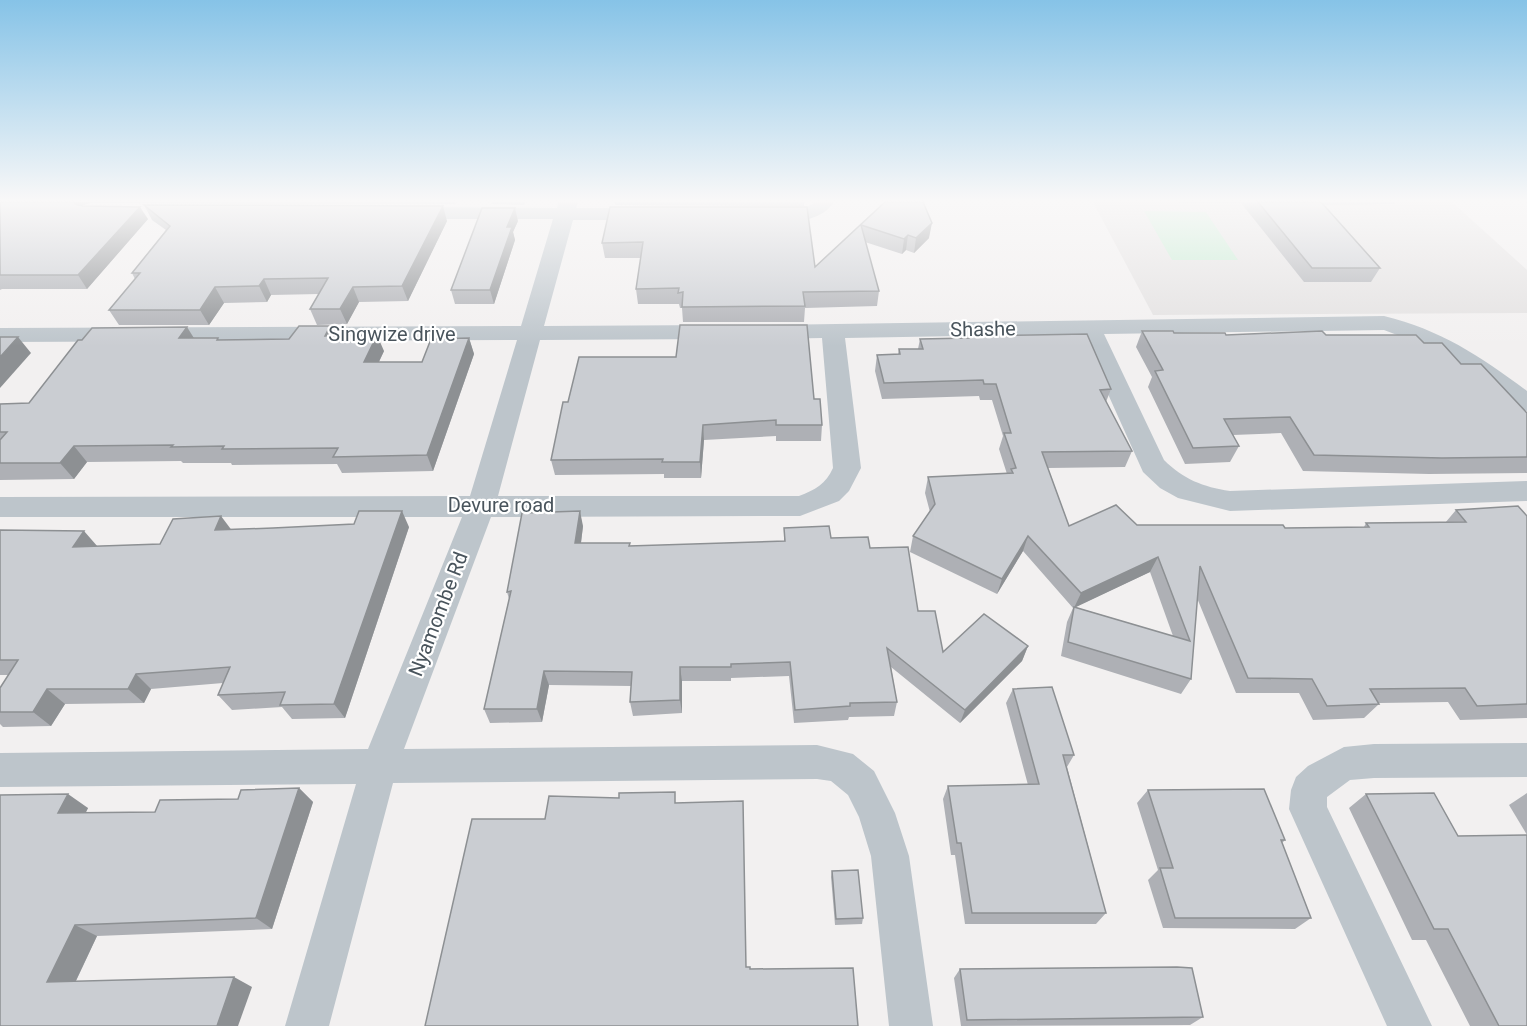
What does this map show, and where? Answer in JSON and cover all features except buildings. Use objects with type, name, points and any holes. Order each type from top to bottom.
[{"type":"street","name":"Nyamombe Rd","points":[[307,1026],[380,765],[480,505],[555,250]]},
{"type":"street","name":"Shashe","points":[[532,333],[1384,323],[1407,327],[1458,351],[1527,403]]},
{"type":"street","points":[[1089,327],[1153,465],[1163,477],[1191,493],[1230,501],[1527,491]]},
{"type":"street","name":"Devure road","points":[[0,507],[800,506],[827,496],[840,485],[847,468],[833,331]]},
{"type":"street","name":"Singwize drive","points":[[0,335],[532,333]]},
{"type":"street","points":[[1410,1026],[1308,809],[1309,790],[1321,778],[1344,764],[1374,761],[1527,760]]},
{"type":"street","points":[[0,770],[817,762],[840,766],[861,783],[876,813],[890,856],[911,1026]]},
{"type":"shaded area","points":[[1118,250],[1505,250],[1527,270],[1527,313],[1153,315]]},
{"type":"green space","points":[[1166,250],[1231,250],[1238,260],[1172,260]]}]
